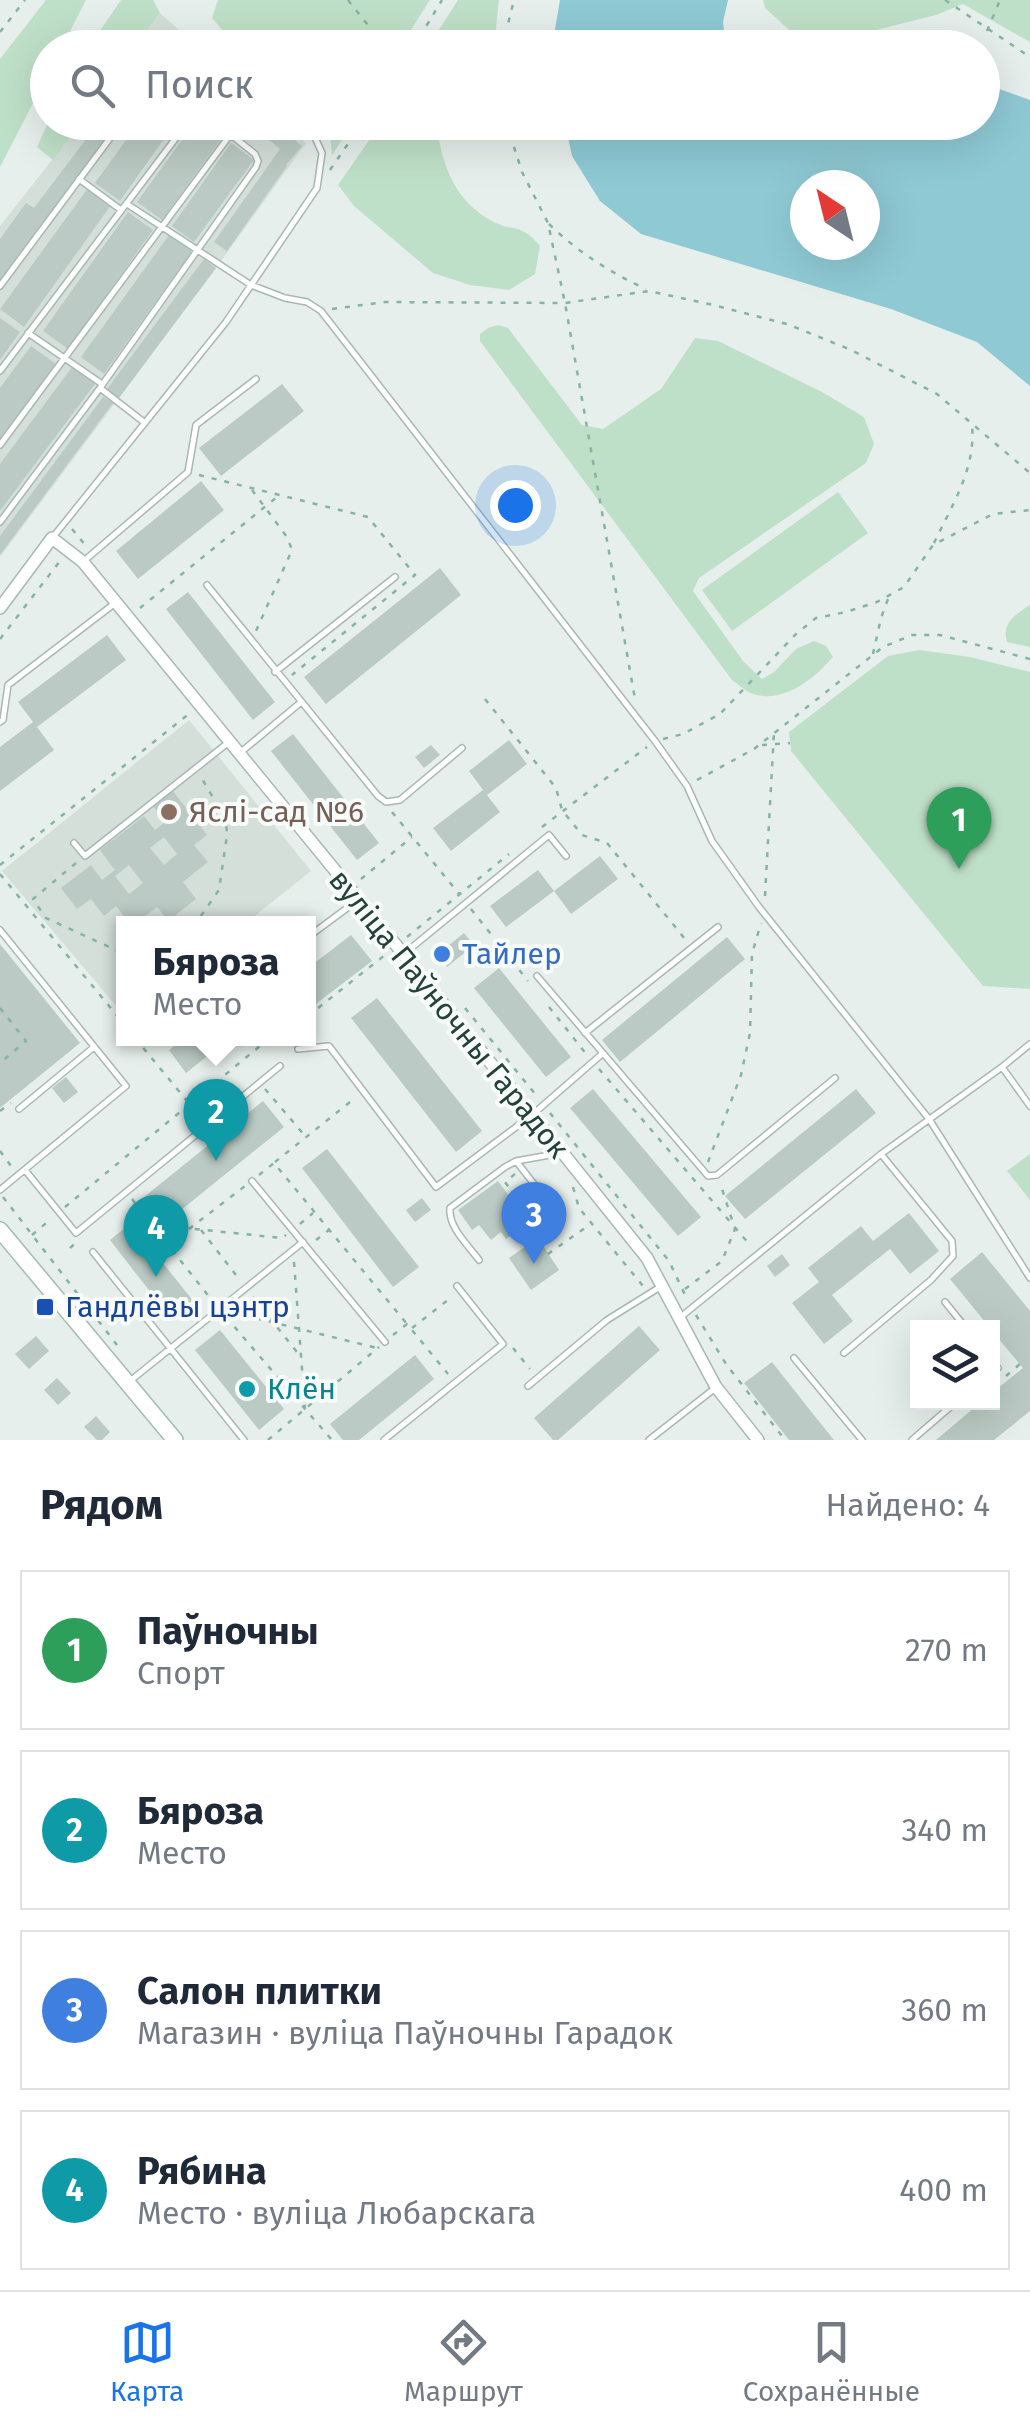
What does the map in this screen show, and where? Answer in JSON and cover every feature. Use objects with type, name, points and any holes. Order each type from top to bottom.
[{"type":"street","name":"вуліца Паўночны Гарадок","points":[[52,538],[83,562],[117,602],[648,1258],[716,1387],[758,1440]]},
{"type":"street","points":[[0,608],[52,538]]},
{"type":"street","points":[[0,1230],[175,1440]]},
{"type":"lane","points":[[0,286],[109,140]]},
{"type":"lane","points":[[0,371],[175,140]]},
{"type":"lane","points":[[0,445],[226,140]]},
{"type":"lane","points":[[0,522],[256,167],[255,154],[237,140]]},
{"type":"lane","points":[[52,538],[226,322],[317,188],[322,154],[316,140]]},
{"type":"lane","points":[[79,180],[122,211]]},
{"type":"lane","points":[[127,204],[251,284],[321,310],[655,741],[687,786],[712,842],[929,1119],[1030,1278]]},
{"type":"lane","points":[[28,333],[145,423]]},
{"type":"lane","points":[[83,562],[188,472],[196,425],[256,379]]},
{"type":"lane","points":[[276,672],[395,576]]},
{"type":"lane","points":[[207,585],[300,703],[386,802],[400,800],[462,748]]},
{"type":"lane","points":[[0,722],[8,685],[117,602]]},
{"type":"lane","points":[[239,754],[300,703]]},
{"type":"lane","points":[[74,844],[85,856],[230,742]]},
{"type":"lane","points":[[404,955],[549,836],[566,856]]},
{"type":"lane","points":[[316,931],[358,900]]},
{"type":"lane","points":[[585,1034],[718,927]]},
{"type":"lane","points":[[0,930],[126,1086],[0,1192]]},
{"type":"lane","points":[[537,976],[708,1176],[717,1175],[835,1078]]},
{"type":"lane","points":[[680,1318],[881,1154],[1030,1044]]},
{"type":"lane","points":[[298,1049],[330,1046],[436,1187],[532,1115],[602,1054]]},
{"type":"lane","points":[[19,1109],[94,1047]]},
{"type":"lane","points":[[25,1170],[76,1233],[280,1066]]},
{"type":"lane","points":[[1002,1067],[1030,1106]]},
{"type":"lane","points":[[480,1260],[454,1227],[448,1215],[450,1208],[505,1166],[550,1155],[558,1149]]},
{"type":"lane","points":[[844,1353],[931,1280],[953,1256],[952,1241],[881,1154]]},
{"type":"lane","points":[[516,1161],[548,1202]]},
{"type":"lane","points":[[252,1180],[385,1342]]},
{"type":"lane","points":[[128,1383],[305,1245]]},
{"type":"lane","points":[[93,1252],[244,1440]]},
{"type":"lane","points":[[528,1386],[608,1320],[663,1286]]},
{"type":"lane","points":[[384,1440],[503,1344],[459,1288]]},
{"type":"lane","points":[[945,1302],[960,1320]]},
{"type":"lane","points":[[794,1358],[862,1440]]},
{"type":"lane","points":[[648,1440],[716,1387]]},
{"type":"lane","points":[[912,1440],[947,1410]]},
{"type":"path","points":[[0,32],[25,0]]},
{"type":"path","points":[[348,0],[372,30]]},
{"type":"path","points":[[424,30],[442,0]]},
{"type":"path","points":[[506,30],[514,0]]},
{"type":"path","points":[[945,0],[988,30],[1000,0]]},
{"type":"path","points":[[1000,38],[1030,57]]},
{"type":"path","points":[[317,188],[351,140]]},
{"type":"path","points":[[512,140],[522,172],[548,223],[639,722]]},
{"type":"path","points":[[548,223],[588,258],[649,291],[787,324],[849,349],[937,394],[1030,473]]},
{"type":"path","points":[[321,310],[384,302],[565,303],[649,291]]},
{"type":"path","points":[[533,834],[655,741],[684,734],[720,714],[816,618],[846,612],[904,587],[933,545],[972,460],[972,422]]},
{"type":"path","points":[[188,472],[368,517],[415,575],[284,682]]},
{"type":"path","points":[[250,488],[287,536],[292,550],[252,642]]},
{"type":"path","points":[[138,609],[279,495]]},
{"type":"path","points":[[933,545],[993,514],[1030,510]]},
{"type":"path","points":[[0,639],[62,557]]},
{"type":"path","points":[[872,655],[889,596]]},
{"type":"path","points":[[687,786],[758,745],[872,655],[912,635],[940,635],[1030,659]]},
{"type":"path","points":[[484,699],[556,788],[562,810],[582,836],[608,843],[692,948]]},
{"type":"path","points":[[0,866],[191,712]]},
{"type":"path","points":[[704,1173],[741,1075],[750,1033],[752,954],[764,912],[774,732]]},
{"type":"path","points":[[758,745],[790,743]]},
{"type":"path","points":[[196,769],[226,820],[228,835],[220,890],[201,916]]},
{"type":"path","points":[[360,880],[412,837]]},
{"type":"path","points":[[407,937],[518,846]]},
{"type":"path","points":[[85,856],[33,899],[46,918],[116,950]]},
{"type":"path","points":[[0,874],[116,1014]]},
{"type":"path","points":[[316,1010],[387,953]]},
{"type":"path","points":[[0,1008],[26,1042],[0,1062]]},
{"type":"path","points":[[142,1046],[207,1126]]},
{"type":"path","points":[[32,1236],[260,1046]]},
{"type":"path","points":[[266,1088],[306,1137]]},
{"type":"path","points":[[274,1163],[363,1091]]},
{"type":"path","points":[[0,1151],[18,1175]]},
{"type":"path","points":[[683,1290],[722,1261],[735,1228],[717,1175]]},
{"type":"path","points":[[0,1192],[115,1343]]},
{"type":"path","points":[[131,1198],[220,1310],[332,1440]]},
{"type":"path","points":[[152,1225],[282,1238],[314,1212]]},
{"type":"path","points":[[548,1254],[592,1222]]},
{"type":"path","points":[[306,1409],[294,1258],[305,1245],[329,1230]]},
{"type":"path","points":[[70,1248],[79,1240]]},
{"type":"path","points":[[411,1329],[459,1288]]},
{"type":"path","points":[[220,1310],[377,1348]]},
{"type":"path","points":[[268,1440],[407,1324],[455,1382]]},
{"type":"path","points":[[503,1344],[506,1340],[538,1378]]},
{"type":"path","points":[[1000,1373],[1006,1376],[1020,1364]]},
{"type":"shaded area","points":[[160,13],[179,30],[148,30]]},
{"type":"shaded area","points":[[68,140],[306,143],[0,557],[0,226]]},
{"type":"shaded area","name":"Яслі-сад №6","points":[[189,720],[311,871],[255,916],[116,916],[116,1006],[2,871]]},
{"type":"green space","points":[[46,0],[86,0],[71,30],[30,30],[30,109],[0,167],[0,59]]},
{"type":"green space","points":[[121,0],[153,0],[160,13],[148,30],[101,30]]},
{"type":"green space","points":[[218,0],[430,0],[411,30],[222,30],[212,18]]},
{"type":"green space","points":[[458,0],[499,0],[496,30],[439,30]]},
{"type":"green space","points":[[763,0],[1030,0],[1030,42],[963,4],[876,30],[789,30],[765,8]]},
{"type":"green space","points":[[40,140],[68,140],[53,160],[37,147]]},
{"type":"green space","points":[[331,140],[342,140],[332,155]]},
{"type":"green space","points":[[369,140],[439,140],[453,182],[469,204],[500,225],[522,231],[540,246],[535,274],[509,290],[470,285],[433,273],[354,206],[338,185]]},
{"type":"green space","points":[[498,325],[508,328],[582,425],[603,429],[661,389],[695,338],[718,341],[864,417],[874,444],[866,463],[699,578],[693,591],[743,661],[762,679],[796,649],[814,641],[826,646],[833,657],[817,673],[787,692],[765,696],[753,694],[732,680],[480,341],[480,334]]},
{"type":"green space","points":[[838,492],[868,533],[732,631],[702,590]]},
{"type":"green space","points":[[1030,605],[1030,647],[1007,642],[1008,624]]},
{"type":"green space","points":[[919,650],[970,657],[1030,672],[1030,989],[983,986],[791,751],[789,732],[888,656]]},
{"type":"green space","points":[[1030,1154],[1030,1200],[1007,1171]]},
{"type":"water","points":[[560,0],[728,0],[724,30],[555,30]]},
{"type":"water","points":[[1000,89],[1030,100],[1030,386],[977,342],[891,309],[641,234],[600,201],[572,156],[569,140],[1000,140]]},
{"type":"building","points":[[85,140],[106,140],[0,281],[0,239],[26,203],[34,208]]},
{"type":"building","points":[[126,140],[163,140],[120,201],[95,183]]},
{"type":"building","points":[[182,140],[220,140],[162,220],[137,202]]},
{"type":"building","points":[[269,140],[295,140],[302,146],[227,251],[214,242],[280,149]]},
{"type":"building","points":[[231,143],[254,160],[194,242],[172,226]]},
{"type":"building","points":[[88,188],[111,205],[24,327],[0,309]]},
{"type":"building","points":[[128,212],[153,230],[68,349],[43,331]]},
{"type":"building","points":[[169,235],[192,251],[104,374],[81,357]]},
{"type":"building","points":[[204,259],[216,268],[119,398],[107,389]]},
{"type":"building","points":[[0,318],[20,332],[0,360]]},
{"type":"building","points":[[31,346],[56,364],[0,441],[0,388]]},
{"type":"building","points":[[72,367],[95,384],[0,511],[0,464]]},
{"type":"building","points":[[282,384],[304,411],[221,476],[199,448]]},
{"type":"building","points":[[103,397],[113,403],[0,555],[0,536]]},
{"type":"building","points":[[201,481],[224,510],[138,579],[116,551]]},
{"type":"building","points":[[440,568],[461,595],[326,704],[304,677]]},
{"type":"building","points":[[188,592],[275,702],[253,720],[166,609]]},
{"type":"building","points":[[107,635],[126,660],[37,727],[54,750],[0,791],[0,747],[33,722],[18,702]]},
{"type":"building","points":[[293,734],[379,843],[357,860],[271,751]]},
{"type":"building","points":[[509,740],[527,764],[487,795],[500,812],[451,851],[433,828],[483,790],[469,771]]},
{"type":"building","points":[[431,745],[440,755],[424,768],[415,757]]},
{"type":"building","points":[[173,791],[207,835],[194,845],[208,862],[183,882],[196,899],[174,916],[164,916],[157,907],[145,916],[124,916],[116,906],[104,916],[91,899],[77,909],[61,888],[91,865],[102,880],[115,870],[100,850],[144,816],[155,830],[165,822],[153,806]],"holes":[[[164,837],[177,854],[164,865],[150,848]],[[129,865],[143,883],[129,894],[115,876]]]},
{"type":"building","points":[[600,856],[618,879],[571,914],[554,891]]},
{"type":"building","points":[[538,870],[554,891],[506,927],[490,906]]},
{"type":"building","points":[[464,933],[474,945],[447,967],[437,955]]},
{"type":"building","points":[[351,935],[372,961],[316,1004],[316,962]]},
{"type":"building","points":[[727,937],[745,959],[620,1062],[602,1040]]},
{"type":"building","points":[[0,944],[80,1043],[0,1108]]},
{"type":"building","points":[[499,968],[571,1057],[546,1077],[474,988]]},
{"type":"building","points":[[377,998],[482,1131],[456,1152],[351,1018]]},
{"type":"building","points":[[174,1046],[220,1046],[186,1073],[169,1050]]},
{"type":"building","points":[[66,1077],[78,1092],[64,1103],[52,1088]]},
{"type":"building","points":[[593,1089],[701,1217],[678,1236],[570,1108]]},
{"type":"building","points":[[856,1089],[876,1113],[745,1219],[725,1196]]},
{"type":"building","points":[[263,1101],[284,1127],[165,1223],[144,1197]]},
{"type":"building","points":[[327,1149],[419,1267],[393,1287],[302,1168]]},
{"type":"building","points":[[498,1181],[529,1223],[506,1239],[501,1232],[491,1240],[479,1225],[472,1230],[458,1210]]},
{"type":"building","points":[[422,1198],[431,1210],[415,1222],[406,1210]]},
{"type":"building","points":[[909,1213],[939,1251],[910,1274],[890,1249],[832,1295],[853,1321],[824,1344],[792,1303],[819,1282],[808,1268],[861,1226],[873,1241]]},
{"type":"building","points":[[131,1223],[194,1302],[172,1320],[110,1240]]},
{"type":"building","points":[[538,1238],[559,1270],[531,1290],[509,1258]]},
{"type":"building","points":[[982,1252],[1030,1311],[1030,1411],[994,1440],[936,1440],[972,1410],[1000,1410],[1000,1387],[1023,1368],[1000,1341],[1000,1320],[983,1320],[950,1279]]},
{"type":"building","points":[[782,1254],[790,1265],[775,1277],[767,1266]]},
{"type":"building","points":[[639,1326],[660,1350],[558,1440],[553,1440],[534,1418]]},
{"type":"building","name":"Клён","points":[[220,1330],[284,1409],[259,1430],[195,1350]]},
{"type":"building","points":[[36,1336],[49,1351],[29,1369],[15,1354]]},
{"type":"building","points":[[415,1355],[434,1379],[359,1440],[343,1440],[330,1424]]},
{"type":"building","points":[[772,1362],[834,1440],[789,1440],[744,1383]]},
{"type":"building","points":[[57,1378],[71,1393],[58,1405],[44,1390]]},
{"type":"building","points":[[96,1416],[110,1432],[102,1440],[84,1427]]},
{"type":"place","name":"Яслі-сад №6","points":[[169,812]]},
{"type":"place","name":"Паўночны","points":[[959,869]]},
{"type":"place","name":"Тайлер","points":[[442,954]]},
{"type":"place","name":"Бяроза","points":[[216,1161]]},
{"type":"place","name":"Салон плитки","points":[[534,1264]]},
{"type":"place","name":"Рябина","points":[[156,1277]]},
{"type":"place","name":"Гандлёвы цэнтр","points":[[45,1307]]},
{"type":"place","name":"Клён","points":[[247,1389]]}]
